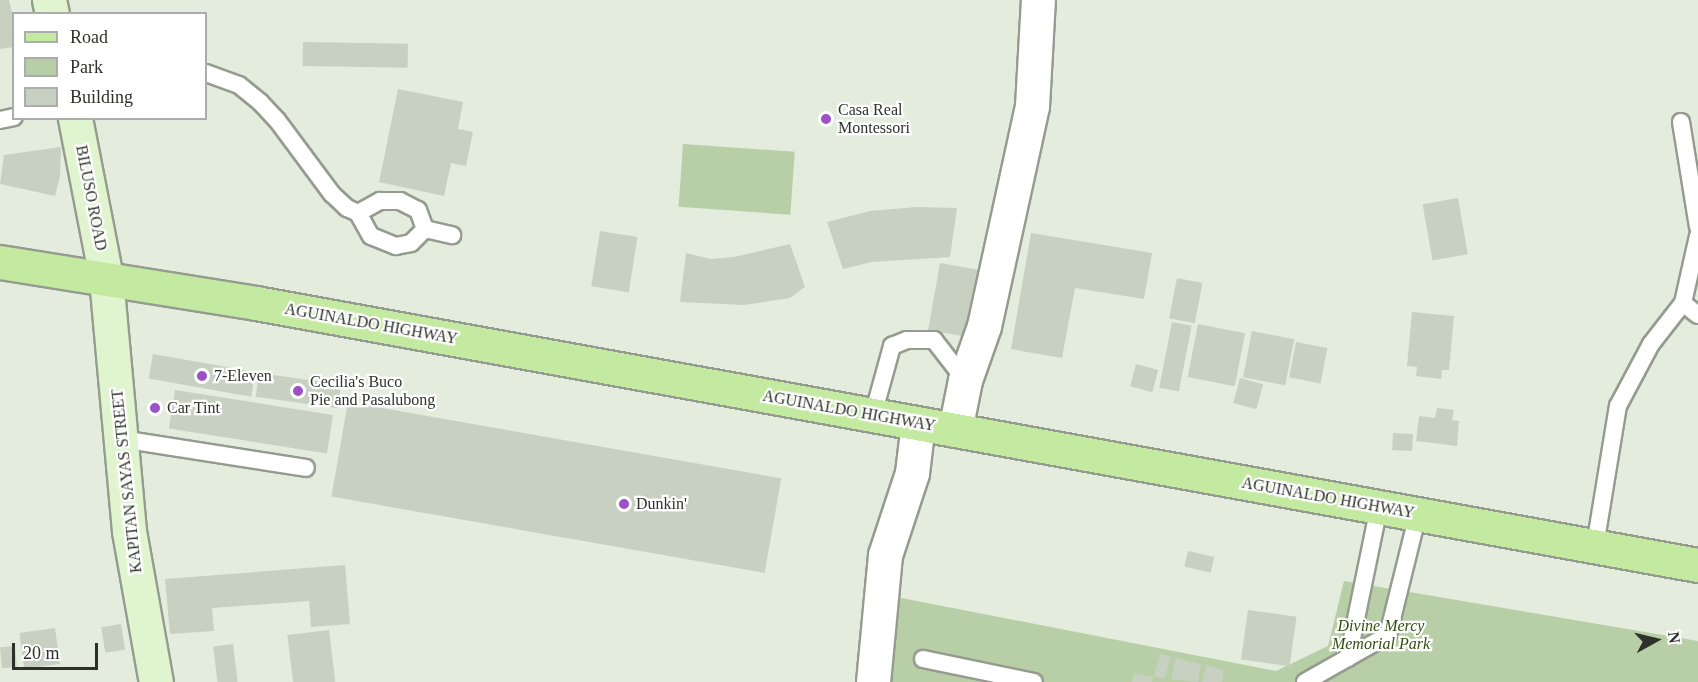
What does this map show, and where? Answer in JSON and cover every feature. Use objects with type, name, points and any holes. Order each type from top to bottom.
[{"type":"main road","name":"BILUSO ROAD","points":[[75,120],[106,278]]},
{"type":"main road","name":"AGUINALDO HIGHWAY","points":[[0,262],[106,278],[1698,565]]},
{"type":"main road","name":"KAPITAN SAYAS STREET","points":[[106,278],[129,531],[156,682]]},
{"type":"street","points":[[955,430],[965,380],[984,326],[1032,106],[1038,0]]},
{"type":"street","points":[[873,682],[885,555],[912,473],[918,423]]},
{"type":"lane","points":[[207,73],[239,85],[260,102],[277,120],[332,194],[347,208],[358,213],[371,236],[396,246],[411,243],[424,229]]},
{"type":"lane","points":[[1682,122],[1698,226]]},
{"type":"lane","points":[[358,213],[380,201],[400,201],[418,210],[424,229]]},
{"type":"lane","points":[[424,229],[452,235]]},
{"type":"lane","points":[[1595,546],[1618,406],[1651,344],[1683,303],[1698,236]]},
{"type":"lane","points":[[1683,303],[1698,315]]},
{"type":"lane","points":[[873,415],[892,346],[907,340],[934,340],[965,380]]},
{"type":"lane","points":[[121,439],[306,468]]},
{"type":"lane","points":[[1348,658],[1378,507]]},
{"type":"lane","points":[[1305,682],[1388,636],[1418,514]]},
{"type":"lane","points":[[923,659],[1034,682]]},
{"type":"green space","points":[[683,144],[795,152],[790,215],[679,207]]},
{"type":"green space","name":"Divine Mercy Memorial Park","points":[[1344,581],[1698,641],[1698,682],[884,682],[891,596],[1276,671],[1328,646]]},
{"type":"building","points":[[0,0],[9,0],[12,13],[12,47],[0,49]]},
{"type":"building","points":[[303,42],[408,44],[408,68],[303,66]]},
{"type":"building","points":[[398,89],[463,102],[458,129],[473,132],[466,166],[451,163],[444,196],[379,182]]},
{"type":"building","points":[[61,147],[60,176],[55,196],[0,184],[4,155]]},
{"type":"building","points":[[1458,198],[1468,254],[1432,260],[1423,204]]},
{"type":"building","points":[[917,207],[957,208],[950,257],[872,262],[843,269],[827,222],[870,211]]},
{"type":"building","points":[[600,231],[638,237],[629,292],[591,286]]},
{"type":"building","points":[[1031,233],[1152,253],[1144,299],[1075,288],[1062,358],[1011,349]]},
{"type":"building","points":[[790,244],[805,287],[790,298],[744,305],[680,302],[686,253],[711,259],[734,257]]},
{"type":"building","points":[[940,263],[978,270],[967,337],[928,330]]},
{"type":"building","points":[[1177,278],[1203,283],[1195,323],[1169,318]]},
{"type":"building","points":[[1412,312],[1454,316],[1449,370],[1442,370],[1441,379],[1416,376],[1417,367],[1407,366]]},
{"type":"building","points":[[1172,322],[1192,326],[1179,392],[1159,388]]},
{"type":"building","points":[[1198,324],[1245,333],[1235,386],[1188,377]]},
{"type":"building","points":[[1252,331],[1294,339],[1285,385],[1243,377]]},
{"type":"building","points":[[1296,342],[1327,348],[1321,383],[1289,377]]},
{"type":"building","points":[[153,354],[255,372],[251,397],[149,379]]},
{"type":"building","points":[[1136,364],[1158,370],[1152,392],[1130,386]]},
{"type":"building","name":"Cecilia's Buco Pie and Pasalubong","points":[[259,373],[341,385],[338,408],[256,397]]},
{"type":"building","points":[[1240,378],[1263,384],[1256,409],[1233,403]]},
{"type":"building","points":[[175,390],[333,415],[327,454],[169,429]]},
{"type":"building","points":[[348,402],[781,478],[765,573],[331,497]]},
{"type":"building","points":[[1437,408],[1454,410],[1452,420],[1459,421],[1457,446],[1416,441],[1419,416],[1435,418]]},
{"type":"building","points":[[1393,433],[1413,434],[1412,451],[1392,450]]},
{"type":"building","points":[[1188,551],[1214,557],[1211,573],[1184,567]]},
{"type":"building","points":[[345,565],[350,624],[311,627],[309,601],[212,608],[214,631],[170,634],[165,579]]},
{"type":"building","points":[[1248,610],[1297,617],[1290,666],[1241,660]]},
{"type":"building","points":[[121,624],[125,650],[105,653],[101,627]]},
{"type":"building","points":[[55,628],[60,664],[24,669],[19,633]]},
{"type":"building","points":[[329,630],[335,682],[293,682],[287,635]]},
{"type":"building","points":[[233,644],[238,682],[218,682],[213,646]]},
{"type":"building","points":[[15,646],[17,667],[2,668],[0,647]]},
{"type":"building","points":[[1160,654],[1171,657],[1165,679],[1154,676]]},
{"type":"building","points":[[1176,658],[1201,664],[1198,682],[1171,679]]},
{"type":"building","points":[[1206,665],[1224,670],[1222,682],[1202,682]]},
{"type":"building","points":[[1134,673],[1153,677],[1152,682],[1132,682]]},
{"type":"place","name":"Casa Real Montessori","points":[[826,119]]},
{"type":"place","name":"7-Eleven","points":[[202,376]]},
{"type":"place","name":"Cecilia's Buco Pie and Pasalubong","points":[[298,391]]},
{"type":"place","name":"Car Tint","points":[[155,408]]},
{"type":"place","name":"Dunkin'","points":[[624,504]]}]
